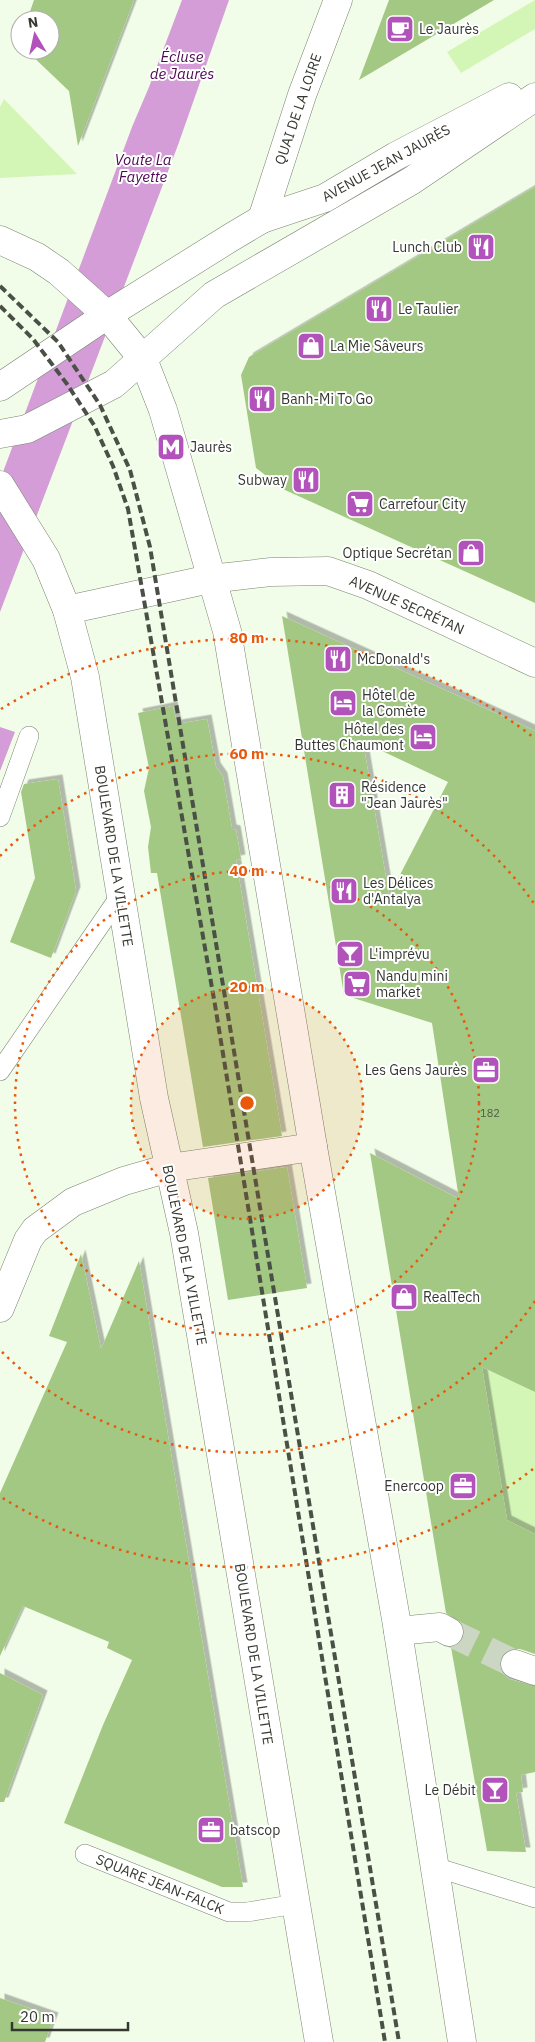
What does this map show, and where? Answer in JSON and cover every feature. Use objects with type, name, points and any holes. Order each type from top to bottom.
[{"type":"main road","name":"QUAI DE LA LOIRE","points":[[262,219],[302,95],[338,0]]},
{"type":"main road","name":"AVENUE JEAN JAURÈS","points":[[0,387],[108,315],[262,219],[324,198],[396,156],[535,84]]},
{"type":"main road","name":"AVENUE JEAN JAURÈS","points":[[0,434],[27,429],[114,384],[214,295],[411,181],[535,97]]},
{"type":"main road","points":[[0,240],[36,257],[59,272],[108,315],[143,359],[163,410],[230,645],[313,1147],[398,1631],[462,2042]]},
{"type":"main road","name":"BOULEVARD DE LA VILLETTE","points":[[0,485],[46,559],[67,610],[85,676],[154,1098],[184,1233],[319,2042]]},
{"type":"main road","name":"AVENUE SECRÉTAN","points":[[67,610],[210,579],[271,572],[328,571],[368,585],[535,663]]},
{"type":"main road","points":[[0,1308],[28,1240],[35,1230],[73,1202],[124,1181],[169,1168],[313,1147]]},
{"type":"main road","points":[[398,1631],[440,1627],[449,1632]]},
{"type":"lane","points":[[0,818],[29,736]]},
{"type":"lane","points":[[0,1071],[120,896]]},
{"type":"lane","name":"SQUARE JEAN-FALCK","points":[[84,1854],[229,1912],[247,1912],[296,1904]]},
{"type":"lane","points":[[435,1867],[535,1898]]},
{"type":"green space","points":[[535,0],[535,29],[461,73],[447,52]]},
{"type":"green space","points":[[4,99],[77,174],[0,178],[0,107]]},
{"type":"green space","points":[[482,1367],[535,1392],[535,1534],[507,1520]]},
{"type":"water","name":"Voute La Fayette","points":[[182,0],[229,0],[178,145],[0,612],[0,480],[132,127]]},
{"type":"water","points":[[0,727],[15,732],[0,771]]},
{"type":"building","points":[[34,0],[134,0],[78,146],[69,91],[36,60],[60,60],[60,10],[30,10]]},
{"type":"building","points":[[389,0],[494,0],[359,80]]},
{"type":"building","points":[[535,187],[535,603],[285,490],[256,468],[241,375],[249,357]]},
{"type":"building","points":[[282,616],[535,731],[535,1392],[482,1367],[507,1520],[535,1534],[535,1654],[520,1649],[512,1649],[505,1652],[500,1658],[503,1674],[509,1679],[535,1686],[535,1772],[521,1775],[523,1792],[516,1793],[526,1852],[487,1851],[451,1647],[457,1645],[462,1640],[465,1631],[462,1624],[446,1613],[370,1153],[459,1199],[432,1023],[344,995]],"holes":[[[363,742],[448,782],[389,896]]]},
{"type":"building","points":[[173,706],[177,724],[207,719],[216,767],[223,777],[232,829],[236,830],[241,859],[236,860],[282,1136],[203,1147],[157,873],[151,873],[148,847],[151,827],[144,791],[149,768],[138,713]]},
{"type":"building","points":[[58,779],[76,891],[51,958],[10,942],[35,878],[21,792],[24,784]]},
{"type":"building","points":[[287,1167],[307,1288],[228,1300],[208,1178]]},
{"type":"building","points":[[81,1254],[101,1349],[139,1261],[243,1887],[222,1887],[64,1823],[103,1725],[132,1660],[107,1648],[109,1642],[23,1606],[0,1656],[0,1493],[67,1342],[49,1336]]},
{"type":"building","points":[[0,1673],[43,1695],[4,1802],[0,1802]]},
{"type":"building","points":[[0,1998],[54,2017],[45,2042],[0,2042]]},
{"type":"tunnel","points":[[449,1632],[515,1664]]},
{"type":"railway","points":[[0,286],[58,342],[100,405],[130,470],[150,547],[399,2042]]},
{"type":"railway","points":[[0,306],[33,339],[67,384],[94,425],[113,466],[128,509],[215,1005],[385,2042]]},
{"type":"place","name":"Le Jaurès","points":[[400,29]]},
{"type":"place","name":"Lunch Club","points":[[481,247]]},
{"type":"place","name":"Le Taulier","points":[[379,309]]},
{"type":"place","name":"La Mie Sâveurs","points":[[311,346]]},
{"type":"place","name":"Banh-Mi To Go","points":[[262,399]]},
{"type":"place","name":"Jaurès","points":[[171,447]]},
{"type":"place","name":"Subway","points":[[306,480]]},
{"type":"place","name":"Carrefour City","points":[[360,504]]},
{"type":"place","name":"Optique Secrétan","points":[[471,553]]},
{"type":"place","name":"McDonald's","points":[[338,659]]},
{"type":"place","name":"Hôtel de la Comète","points":[[343,703]]},
{"type":"place","name":"Hôtel des Buttes Chaumont","points":[[423,737]]},
{"type":"place","name":"Résidence \"Jean Jaurès\"","points":[[342,795]]},
{"type":"place","name":"Les Délices d'Antalya","points":[[344,891]]},
{"type":"place","name":"L'imprévu","points":[[350,954]]},
{"type":"place","name":"Nandu mini market","points":[[357,984]]},
{"type":"place","name":"Les Gens Jaurès","points":[[486,1070]]},
{"type":"place","name":"RealTech","points":[[404,1297]]},
{"type":"place","name":"Enercoop","points":[[463,1486]]},
{"type":"place","name":"Le Débit","points":[[495,1790]]},
{"type":"place","name":"batscop","points":[[211,1830]]},
{"type":"water label","name":"Écluse de Jaurès","points":[[182,64]]}]
